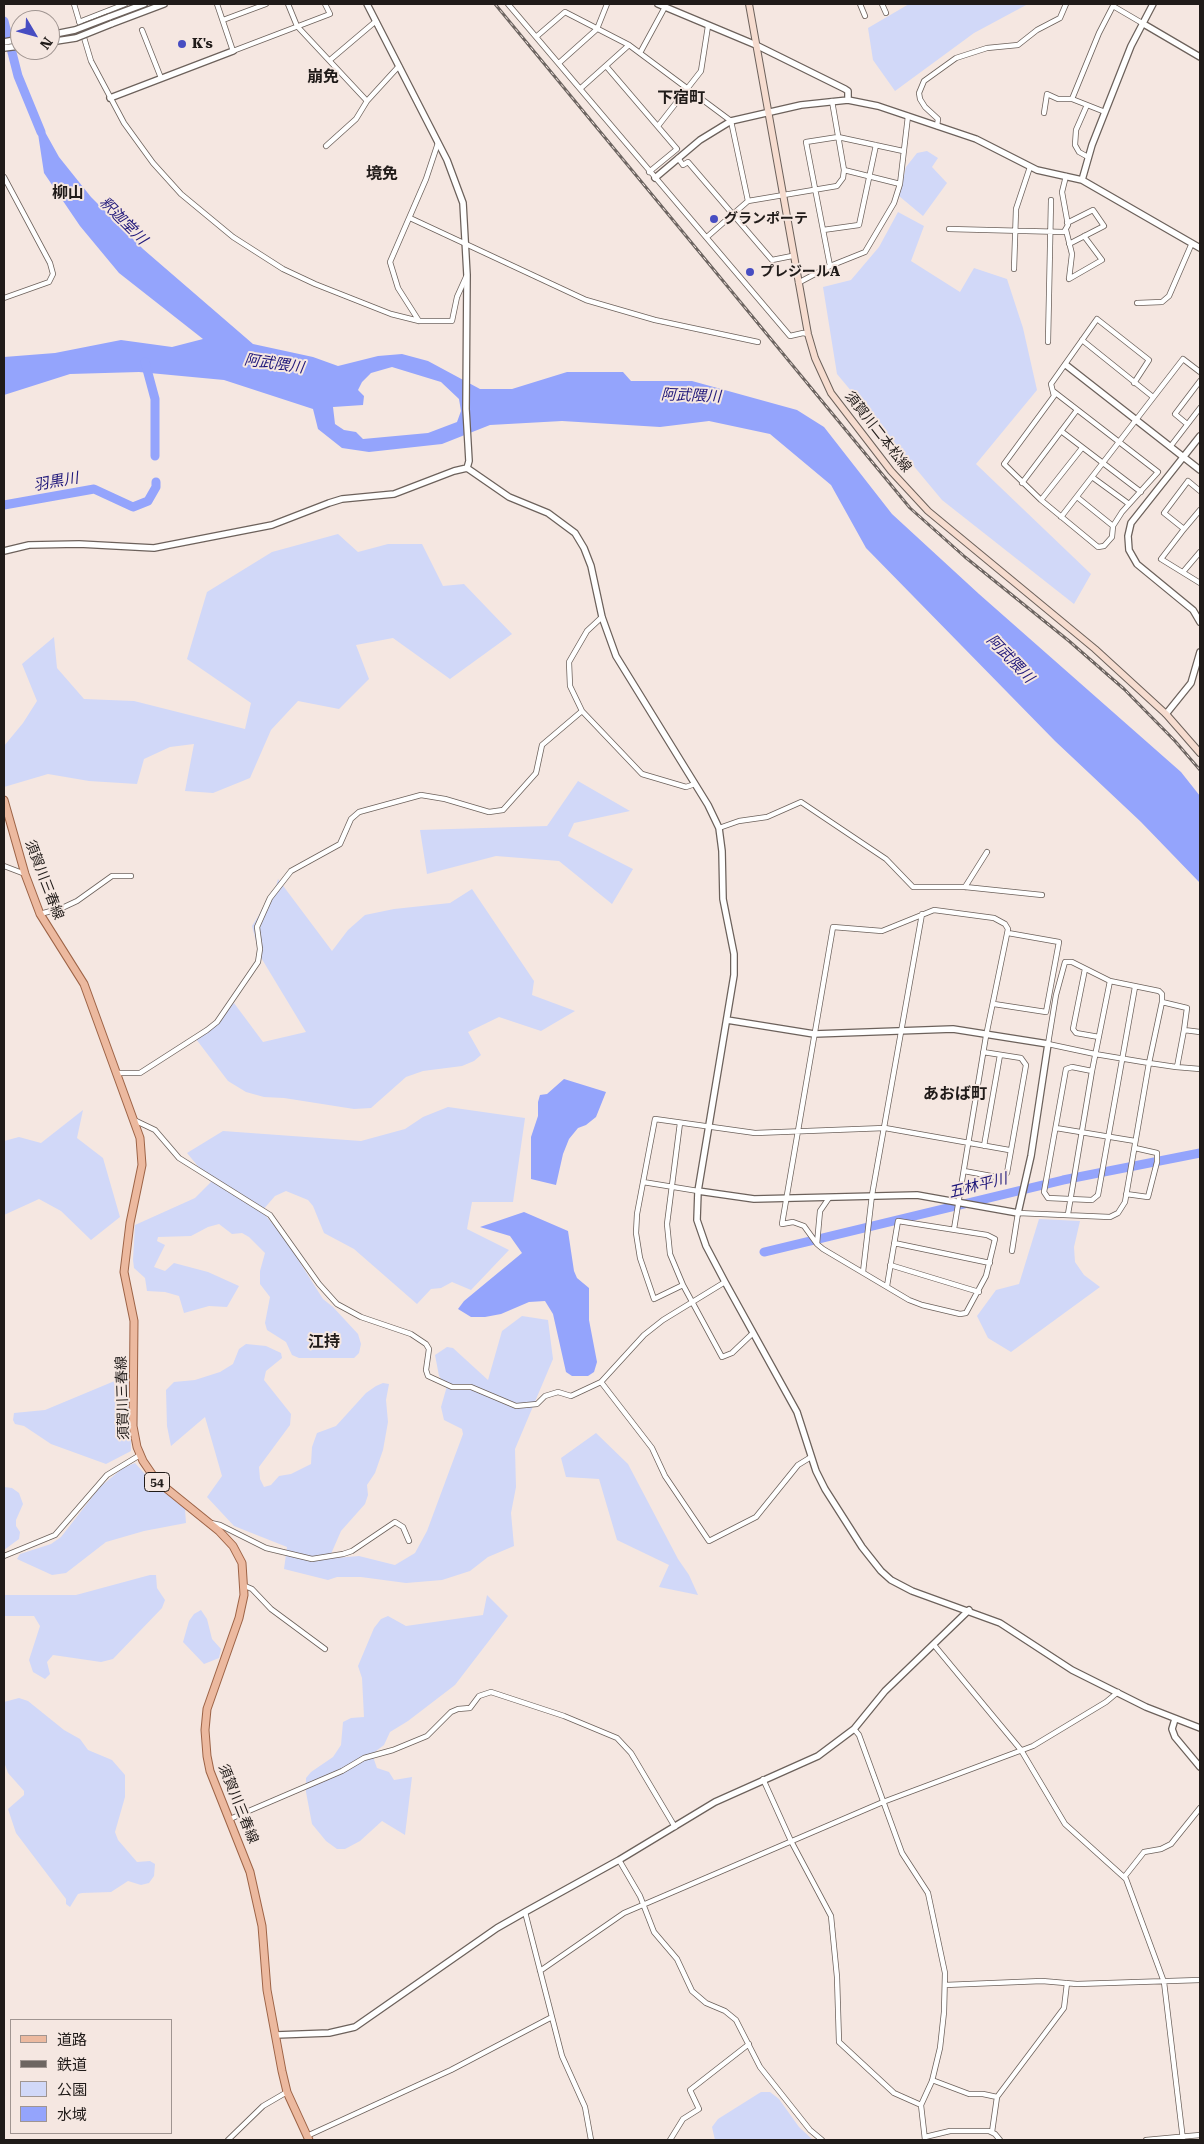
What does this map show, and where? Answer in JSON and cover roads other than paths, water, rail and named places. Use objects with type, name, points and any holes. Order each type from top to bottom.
[{"type":"main road","name":"須賀川二本松線","points":[[749,4],[766,112],[808,334],[815,358],[831,393],[880,458],[928,511],[1095,649],[1166,714],[1200,753]]},
{"type":"main road","name":"須賀川三春線","points":[[4,800],[25,874],[40,914],[78,970],[140,1138],[142,1165],[130,1223],[124,1272],[134,1321],[133,1426],[140,1455],[151,1475],[163,1488],[227,1539],[242,1563],[245,1586],[239,1618],[209,1701],[205,1730],[207,1756],[210,1771],[247,1860],[257,1899],[267,1990],[287,2092],[308,2138]]},
{"type":"street","points":[[74,4],[91,61],[110,98],[141,148],[164,176],[194,206],[226,232],[263,257],[307,280],[391,314],[419,321],[452,321],[457,297],[467,275]]},
{"type":"street","points":[[79,22],[125,4]]},
{"type":"street","points":[[60,33],[75,30],[144,4]]},
{"type":"street","points":[[60,40],[76,38],[164,4]]},
{"type":"street","points":[[217,4],[233,51]]},
{"type":"street","points":[[223,20],[266,4]]},
{"type":"street","points":[[288,4],[297,26],[367,100]]},
{"type":"street","points":[[110,98],[330,14],[325,4]]},
{"type":"street","points":[[367,4],[451,168],[463,203],[467,275],[466,409],[469,461],[467,468]]},
{"type":"street","points":[[508,4],[790,336],[793,337],[803,332],[808,334]]},
{"type":"street","points":[[559,63],[596,29],[608,4]]},
{"type":"street","points":[[658,4],[756,45],[845,89],[848,92],[848,100]]},
{"type":"street","points":[[860,4],[865,16]]},
{"type":"street","points":[[882,4],[886,13]]},
{"type":"street","points":[[937,126],[938,119],[924,107],[920,99],[919,93],[924,81],[956,58],[987,48],[1018,44],[1036,30],[1060,18],[1066,4]]},
{"type":"street","points":[[1082,180],[1088,157],[1105,112],[1142,23],[1153,4]]},
{"type":"street","points":[[1072,99],[1099,33],[1114,5],[1200,57]]},
{"type":"street","points":[[640,53],[665,7]]},
{"type":"street","points":[[536,37],[565,12],[629,45],[731,121],[748,201]]},
{"type":"street","points":[[330,60],[376,21]]},
{"type":"street","points":[[658,126],[701,71],[708,26]]},
{"type":"street","points":[[142,30],[161,78]]},
{"type":"street","points":[[580,88],[629,45]]},
{"type":"street","points":[[326,146],[356,119],[367,100],[399,66]]},
{"type":"street","points":[[606,66],[676,148],[649,172]]},
{"type":"street","points":[[1044,113],[1047,94],[1058,99],[1072,99],[1105,112]]},
{"type":"street","points":[[655,178],[700,140],[731,121],[766,112],[848,100],[878,106],[990,144],[1030,167],[1082,180],[1200,248]]},
{"type":"street","points":[[707,237],[748,201],[782,196],[815,188],[837,186],[843,178],[844,170],[832,101]]},
{"type":"street","points":[[1087,105],[1076,130],[1075,144],[1079,152],[1088,157]]},
{"type":"street","points":[[798,283],[830,266],[865,252],[894,203],[900,184],[908,116]]},
{"type":"street","points":[[830,266],[806,142],[838,137],[903,151]]},
{"type":"street","points":[[419,321],[398,288],[390,262],[410,218],[438,143]]},
{"type":"street","points":[[822,230],[859,225],[876,145]]},
{"type":"street","points":[[678,158],[683,165],[688,162],[772,260],[792,256]]},
{"type":"street","points":[[1014,268],[1018,200],[1030,167]]},
{"type":"street","points":[[844,170],[900,184]]},
{"type":"street","points":[[1066,176],[1062,192],[1072,262],[1069,279],[1102,260],[1084,236]]},
{"type":"street","points":[[4,177],[50,262],[53,274],[49,282],[4,298]]},
{"type":"street","points":[[1048,342],[1051,200]]},
{"type":"street","points":[[1067,223],[1093,210],[1104,226],[1069,244]]},
{"type":"street","points":[[410,218],[586,300],[655,320],[758,342]]},
{"type":"street","points":[[949,230],[1016,229],[1050,232],[1066,230]]},
{"type":"street","points":[[1137,304],[1162,302],[1169,296],[1192,243]]},
{"type":"street","points":[[1053,391],[1158,472],[1129,504],[1113,526],[1112,537],[1104,546],[1098,547],[1041,500],[1004,464],[1054,396],[1053,391],[1052,384],[1097,319],[1149,360],[1134,383]]},
{"type":"street","points":[[1082,340],[1154,398]]},
{"type":"street","points":[[1061,517],[1183,359],[1200,372]]},
{"type":"street","points":[[1066,365],[1200,470]]},
{"type":"street","points":[[1187,424],[1175,414],[1200,381]]},
{"type":"street","points":[[1170,447],[1200,408]]},
{"type":"street","points":[[1022,483],[1077,410]]},
{"type":"street","points":[[1061,431],[1141,492]]},
{"type":"street","points":[[1200,436],[1131,523],[1128,536],[1129,550],[1137,564],[1193,610],[1200,622]]},
{"type":"street","points":[[1041,500],[1082,448]]},
{"type":"street","points":[[4,551],[29,545],[79,544],[154,548],[272,525],[342,499],[394,494],[454,471],[467,468],[509,497],[553,516],[575,533],[584,548],[591,566],[602,616],[616,656],[715,818],[719,828],[723,899],[734,954],[734,976],[698,1191],[697,1220],[706,1246],[797,1412],[811,1457],[835,1508],[885,1576],[912,1591],[969,1610],[1009,1628],[1059,1662],[1175,1719],[1200,1728]]},
{"type":"street","points":[[1092,477],[1129,504]]},
{"type":"street","points":[[1184,529],[1164,513],[1188,481],[1200,491]]},
{"type":"street","points":[[1076,497],[1113,526]]},
{"type":"street","points":[[1200,510],[1160,559],[1200,583]]},
{"type":"street","points":[[1184,572],[1200,552]]},
{"type":"street","points":[[602,616],[587,631],[568,662],[570,686],[582,711],[642,774],[686,787],[694,784]]},
{"type":"street","points":[[1166,714],[1192,683],[1200,652]]},
{"type":"street","points":[[117,1074],[140,1073],[207,1030],[216,1022],[258,962],[260,950],[257,927],[270,898],[291,872],[340,844],[351,819],[359,812],[421,795],[446,799],[489,812],[503,810],[536,773],[542,745],[582,711]]},
{"type":"street","points":[[719,828],[739,821],[768,817],[801,802],[886,859],[910,886],[924,888],[965,887],[1042,895]]},
{"type":"street","points":[[965,887],[987,852]]},
{"type":"street","points":[[4,866],[25,874]]},
{"type":"street","points":[[40,914],[62,908],[77,901],[112,876],[131,876]]},
{"type":"street","points":[[887,1286],[898,1221],[987,1234],[995,1238],[990,1264],[979,1292],[966,1313],[960,1314],[915,1303],[817,1244],[804,1226],[793,1222],[782,1224],[833,926],[882,931],[934,910],[994,918],[1005,924],[1008,933],[986,1036],[954,1229]]},
{"type":"street","points":[[863,1272],[872,1196],[922,914]]},
{"type":"street","points":[[994,1004],[1046,1012],[1059,942],[1008,933]]},
{"type":"street","points":[[643,1182],[754,1199],[785,1200],[917,1195],[1018,1213],[1110,1217],[1120,1210],[1126,1194],[1149,1063],[1162,1002],[1161,992],[1110,981],[1070,961],[1066,961],[1048,1044],[1031,1156],[1018,1213],[1012,1250]]},
{"type":"street","points":[[1085,969],[1073,1029],[1076,1033],[1099,1037]]},
{"type":"street","points":[[1068,1214],[1095,1054],[1110,981]]},
{"type":"street","points":[[1092,1071],[1072,1067],[1066,1069],[1044,1192],[1048,1198],[1092,1200],[1098,1195],[1135,987]]},
{"type":"street","points":[[1162,1002],[1187,1008],[1177,1068]]},
{"type":"street","points":[[727,1020],[814,1034],[901,1029],[953,1029],[986,1036],[1048,1044],[1177,1068],[1200,1069]]},
{"type":"street","points":[[1184,1030],[1200,1032]]},
{"type":"street","points":[[964,1171],[1004,1177],[1007,1173],[1026,1065],[1022,1058],[984,1052]]},
{"type":"street","points":[[984,1146],[1000,1055]]},
{"type":"street","points":[[683,1285],[654,1299],[640,1258],[636,1233],[655,1119],[756,1133],[885,1128],[1010,1150]]},
{"type":"street","points":[[134,1120],[155,1130],[179,1158],[270,1215],[319,1284],[337,1304],[361,1317],[411,1334],[426,1344],[429,1349],[426,1370],[428,1376],[452,1387],[471,1387],[508,1404],[522,1407],[537,1404],[545,1396],[558,1392],[570,1396],[601,1382],[644,1335],[663,1320],[693,1304],[725,1282]]},
{"type":"street","points":[[680,1123],[667,1224],[668,1245],[683,1285],[722,1357],[732,1353],[753,1333]]},
{"type":"street","points":[[1056,1128],[1135,1141]]},
{"type":"street","points":[[1126,1194],[1148,1197],[1157,1162],[1157,1153],[1135,1148]]},
{"type":"street","points":[[817,1244],[820,1211],[829,1198]]},
{"type":"street","points":[[894,1243],[990,1264]]},
{"type":"street","points":[[890,1265],[979,1292]]},
{"type":"street","points":[[601,1382],[652,1448],[665,1476],[709,1541],[756,1517],[798,1465],[811,1457]]},
{"type":"street","points":[[4,1556],[55,1535],[108,1475],[140,1455]]},
{"type":"street","points":[[210,1524],[220,1525],[266,1548],[312,1559],[352,1550],[394,1522],[403,1527],[409,1541]]},
{"type":"street","points":[[245,1586],[252,1589],[271,1608],[325,1649]]},
{"type":"street","points":[[276,2035],[329,2033],[355,2027],[497,1928],[619,1860],[715,1802],[818,1756],[854,1729],[885,1690],[969,1610]]},
{"type":"street","points":[[934,1645],[1021,1750],[1065,1824],[1099,1856],[1124,1876],[1164,1982],[1182,2138]]},
{"type":"street","points":[[230,1819],[342,1771],[364,1758],[427,1736],[451,1712],[470,1708],[479,1696],[491,1692],[564,1716],[617,1738],[631,1753],[675,1827]]},
{"type":"street","points":[[540,1971],[616,1918],[644,1904],[883,1802],[927,1788],[1043,1742],[1106,1702],[1118,1692]]},
{"type":"street","points":[[1175,1719],[1172,1728],[1175,1737],[1200,1767]]},
{"type":"street","points":[[854,1729],[859,1736],[902,1853],[928,1893],[945,1985],[940,2048],[932,2080],[921,2105],[925,2138],[950,2131],[992,2132],[1000,2140]]},
{"type":"street","points":[[763,1779],[791,1841],[832,1920],[839,1996],[839,2042],[894,2093],[921,2105]]},
{"type":"street","points":[[1124,1876],[1144,1852],[1161,1849],[1170,1844],[1200,1808]]},
{"type":"street","points":[[619,1860],[644,1904],[654,1932],[676,1959],[692,1991],[706,2003],[732,2016],[760,2067],[810,2130],[822,2140]]},
{"type":"street","points":[[525,1912],[562,2056],[585,2107],[591,2140]]},
{"type":"street","points":[[945,1985],[1042,1981],[1067,1983],[1200,1980]]},
{"type":"street","points":[[992,2132],[997,2098],[1064,2008],[1067,1983]]},
{"type":"street","points":[[308,2138],[451,2070],[552,2017]]},
{"type":"street","points":[[670,2140],[682,2118],[699,2109],[690,2090],[749,2044]]},
{"type":"street","points":[[932,2080],[969,2094],[984,2094],[997,2098]]},
{"type":"street","points":[[228,2140],[263,2106],[287,2092]]},
{"type":"street","points":[[1146,2140],[1182,2138],[1200,2134]]},
{"type":"water","name":"阿武隈川","points":[[35,114],[59,157],[91,197],[143,249],[253,344],[313,357],[338,366],[378,356],[402,354],[428,361],[480,389],[512,389],[567,372],[623,372],[631,381],[692,381],[797,410],[824,427],[892,514],[979,594],[1181,772],[1200,796],[1200,883],[1141,822],[1055,741],[866,548],[831,485],[770,434],[709,421],[660,427],[562,421],[490,425],[442,444],[369,452],[342,448],[318,429],[313,409],[224,380],[139,372],[70,374],[4,395],[4,357],[55,353],[121,340],[172,347],[203,339],[119,273],[80,226],[44,173]],"holes":[[[392,367],[441,382],[459,399],[461,411],[457,422],[428,433],[363,439],[356,432],[344,430],[335,424],[333,407],[363,405],[364,396],[358,390],[362,382],[371,373]]]},
{"type":"water","points":[[564,1079],[606,1092],[596,1117],[586,1125],[578,1128],[569,1139],[563,1154],[556,1185],[531,1179],[531,1137],[538,1116],[540,1095],[547,1094]]},
{"type":"water","points":[[524,1212],[568,1231],[574,1271],[577,1278],[589,1288],[589,1320],[597,1362],[594,1372],[588,1376],[572,1376],[566,1372],[553,1314],[545,1301],[529,1302],[501,1314],[485,1317],[471,1317],[458,1309],[464,1301],[522,1253],[510,1236],[480,1227]]},
{"type":"waterway","name":"釈迦堂川","points":[[4,21],[18,76],[41,132]]},
{"type":"waterway","name":"羽黒川","points":[[145,362],[155,399],[155,456]]},
{"type":"waterway","name":"羽黒川","points":[[4,505],[94,489],[133,507],[148,501],[156,487],[156,482]]},
{"type":"waterway","name":"五林平川","points":[[764,1252],[1063,1180],[1200,1153]]},
{"type":"railway","points":[[495,4],[910,508],[965,557],[1069,641],[1124,689],[1175,741],[1200,770]]},
{"type":"place","name":"K's","points":[[182,44]]},
{"type":"place","name":"グランポーテ","points":[[714,219]]},
{"type":"place","name":"プレジールA","points":[[750,272]]},
{"type":"district","name":"崩免","points":[[323,77]]},
{"type":"district","name":"下宿町","points":[[681,98]]},
{"type":"district","name":"境免","points":[[382,174]]},
{"type":"district","name":"柳山","points":[[68,193]]},
{"type":"district","name":"あおば町","points":[[955,1094]]},
{"type":"district","name":"江持","points":[[324,1342]]}]
